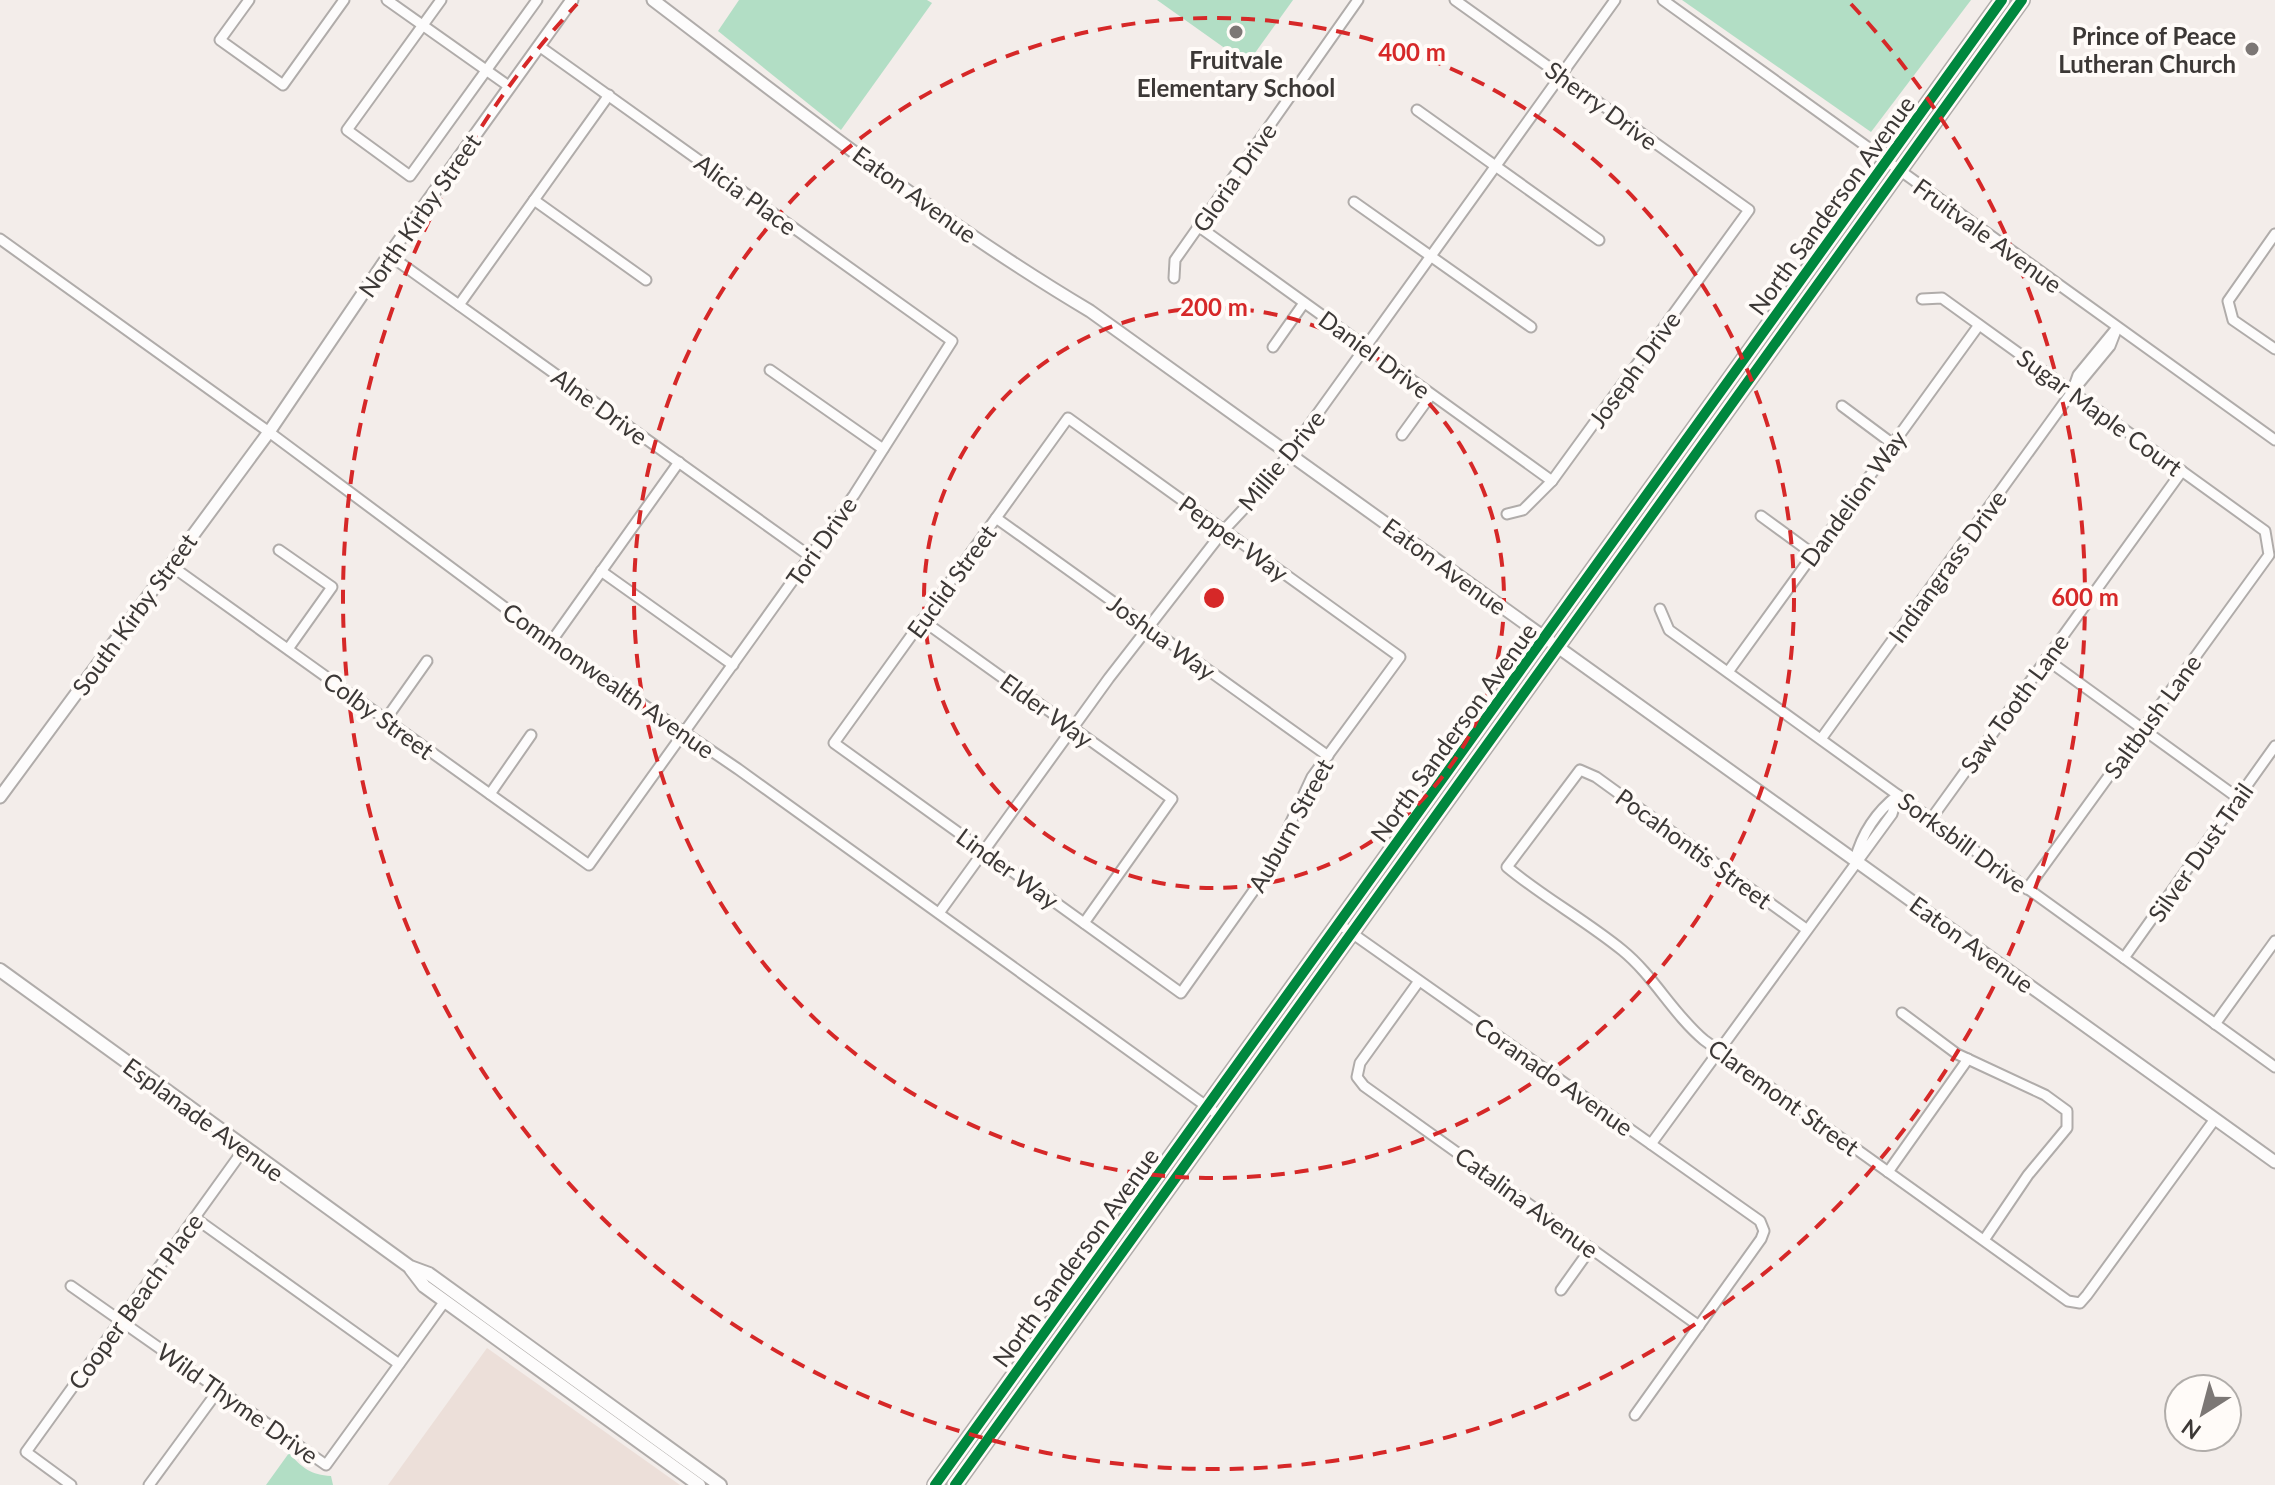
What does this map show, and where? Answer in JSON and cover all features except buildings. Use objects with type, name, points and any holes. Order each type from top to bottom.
[{"type":"highway","name":"North Sanderson Avenue","points":[[955,1485],[1352,933],[1886,162],[2002,0]]},
{"type":"highway","name":"North Sanderson Avenue","points":[[935,1485],[1339,924],[1552,642],[2022,0]]},
{"type":"main road","name":"Esplanade Avenue","points":[[0,970],[244,1149],[410,1267],[429,1274],[720,1485]]},
{"type":"main road","name":"Esplanade Avenue","points":[[410,1267],[424,1286],[699,1485]]},
{"type":"street","points":[[249,0],[220,40],[283,85],[344,0]]},
{"type":"street","points":[[387,0],[510,87]]},
{"type":"street","points":[[441,0],[347,130],[410,176],[537,0]]},
{"type":"street","name":"North Kirby Street","points":[[269,432],[389,255],[572,0]]},
{"type":"street","name":"Eaton Avenue","points":[[653,0],[803,113],[990,247],[1090,311],[2275,1162]]},
{"type":"street","name":"Gloria Drive","points":[[1174,278],[1175,260],[1358,0]]},
{"type":"street","name":"Sherry Drive","points":[[1455,0],[1749,210]]},
{"type":"street","name":"Millie Drive","points":[[939,913],[1149,627],[1224,530],[1290,454],[1615,0]]},
{"type":"street","name":"Fruitvale Avenue","points":[[1663,0],[2275,440]]},
{"type":"street","name":"Alicia Place","points":[[539,46],[952,341]]},
{"type":"street","points":[[459,305],[609,95]]},
{"type":"street","points":[[1417,110],[1599,240]]},
{"type":"street","points":[[534,200],[646,280]]},
{"type":"street","points":[[1354,202],[1531,327]]},
{"type":"street","name":"Joseph Drive","points":[[1507,514],[1523,510],[1552,481],[1749,210]]},
{"type":"street","name":"Daniel Drive","points":[[1198,226],[1552,481]]},
{"type":"street","points":[[2275,234],[2228,301],[2233,320],[2275,349]]},
{"type":"street","name":"Commonwealth Avenue","points":[[0,239],[269,432],[551,642],[683,735],[738,769],[1220,1116]]},
{"type":"street","name":"Alne Drive","points":[[389,255],[811,557]]},
{"type":"street","name":"Sugar Maple Court","points":[[1922,299],[1942,298],[2265,531],[2269,541]]},
{"type":"street","points":[[1273,347],[1304,303]]},
{"type":"street","name":"Dandelion Way","points":[[1728,672],[1979,325]]},
{"type":"street","name":"Indiangrass Drive","points":[[1821,739],[2072,392],[2082,385],[2110,346],[2117,328]]},
{"type":"street","name":"Tori Drive","points":[[589,865],[811,557],[952,341]]},
{"type":"street","points":[[770,370],[883,449]]},
{"type":"street","points":[[1402,435],[1431,395]]},
{"type":"street","points":[[1842,406],[1893,444]]},
{"type":"street","name":"Euclid Street","points":[[834,743],[1068,418]]},
{"type":"street","name":"Pepper Way","points":[[1068,418],[1400,657]]},
{"type":"street","name":"South Kirby Street","points":[[0,797],[269,432]]},
{"type":"street","points":[[551,642],[679,462]]},
{"type":"street","name":"Saw Tooth Lane","points":[[1931,819],[2182,471]]},
{"type":"street","points":[[1761,516],[1813,554]]},
{"type":"street","name":"Joshua Way","points":[[996,518],[1328,756]]},
{"type":"street","name":"Saltbush Lane","points":[[2027,889],[2269,555],[2269,541]]},
{"type":"street","points":[[279,550],[332,587],[288,649]]},
{"type":"street","name":"Colby Street","points":[[170,565],[589,865]]},
{"type":"street","points":[[601,571],[733,665]]},
{"type":"street","name":"Sorksbill Drive","points":[[1660,609],[1669,630],[2275,1067]]},
{"type":"street","name":"Elder Way","points":[[922,620],[1172,799],[1084,923]]},
{"type":"street","name":"Auburn Street","points":[[1181,993],[1269,869],[1298,802],[1400,657]]},
{"type":"street","points":[[2046,659],[2238,798]]},
{"type":"street","points":[[386,719],[427,661]]},
{"type":"street","points":[[490,794],[531,735]]},
{"type":"street","name":"Linder Way","points":[[834,743],[1181,993]]},
{"type":"street","name":"Silver Dust Trail","points":[[2124,958],[2275,746]]},
{"type":"street","name":"Claremont Street","points":[[1580,770],[1507,867],[1622,950],[1653,981],[1679,1018],[1718,1051],[2068,1301],[2080,1303],[2215,1119]]},
{"type":"street","name":"Pocahontis Street","points":[[1580,770],[1596,777],[1806,929]]},
{"type":"street","points":[[1651,1144],[1855,860],[1892,814],[1898,795]]},
{"type":"street","name":"Coranado Avenue","points":[[1339,924],[1760,1221],[1764,1231],[1699,1326]]},
{"type":"street","points":[[2215,1024],[2275,941]]},
{"type":"street","name":"Catalina Avenue","points":[[1419,981],[1360,1063],[1357,1077],[1364,1086],[1699,1326]]},
{"type":"street","points":[[1902,1013],[1968,1059],[2045,1095],[2067,1111],[2070,1119],[1984,1240]]},
{"type":"street","points":[[1888,1172],[1968,1059]]},
{"type":"street","name":"Cooper Beach Place","points":[[71,1485],[26,1452],[244,1149]]},
{"type":"street","points":[[195,1218],[399,1364],[445,1301]]},
{"type":"street","points":[[1561,1290],[1591,1248]]},
{"type":"street","name":"Wild Thyme Drive","points":[[71,1286],[326,1465],[399,1364]]},
{"type":"street","points":[[1635,1415],[1699,1326]]},
{"type":"street","points":[[149,1485],[220,1388]]},
{"type":"shaded area","points":[[487,1348],[680,1485],[388,1485]]},
{"type":"green space","points":[[739,0],[927,0],[932,3],[841,130],[718,31]]},
{"type":"green space","name":"Fruitvale Elementary School","points":[[1157,0],[1293,0],[1247,64]]},
{"type":"green space","points":[[1682,0],[1971,0],[1871,132]]},
{"type":"green space","points":[[289,1453],[307,1470],[331,1476],[333,1485],[266,1485]]},
{"type":"cycle path","points":[[935,1485],[2002,0]]},
{"type":"cycle path","points":[[955,1485],[2022,0]]},
{"type":"place","name":"Fruitvale Elementary School","points":[[1236,32]]},
{"type":"place","name":"Prince of Peace Lutheran Church","points":[[2252,49]]}]
